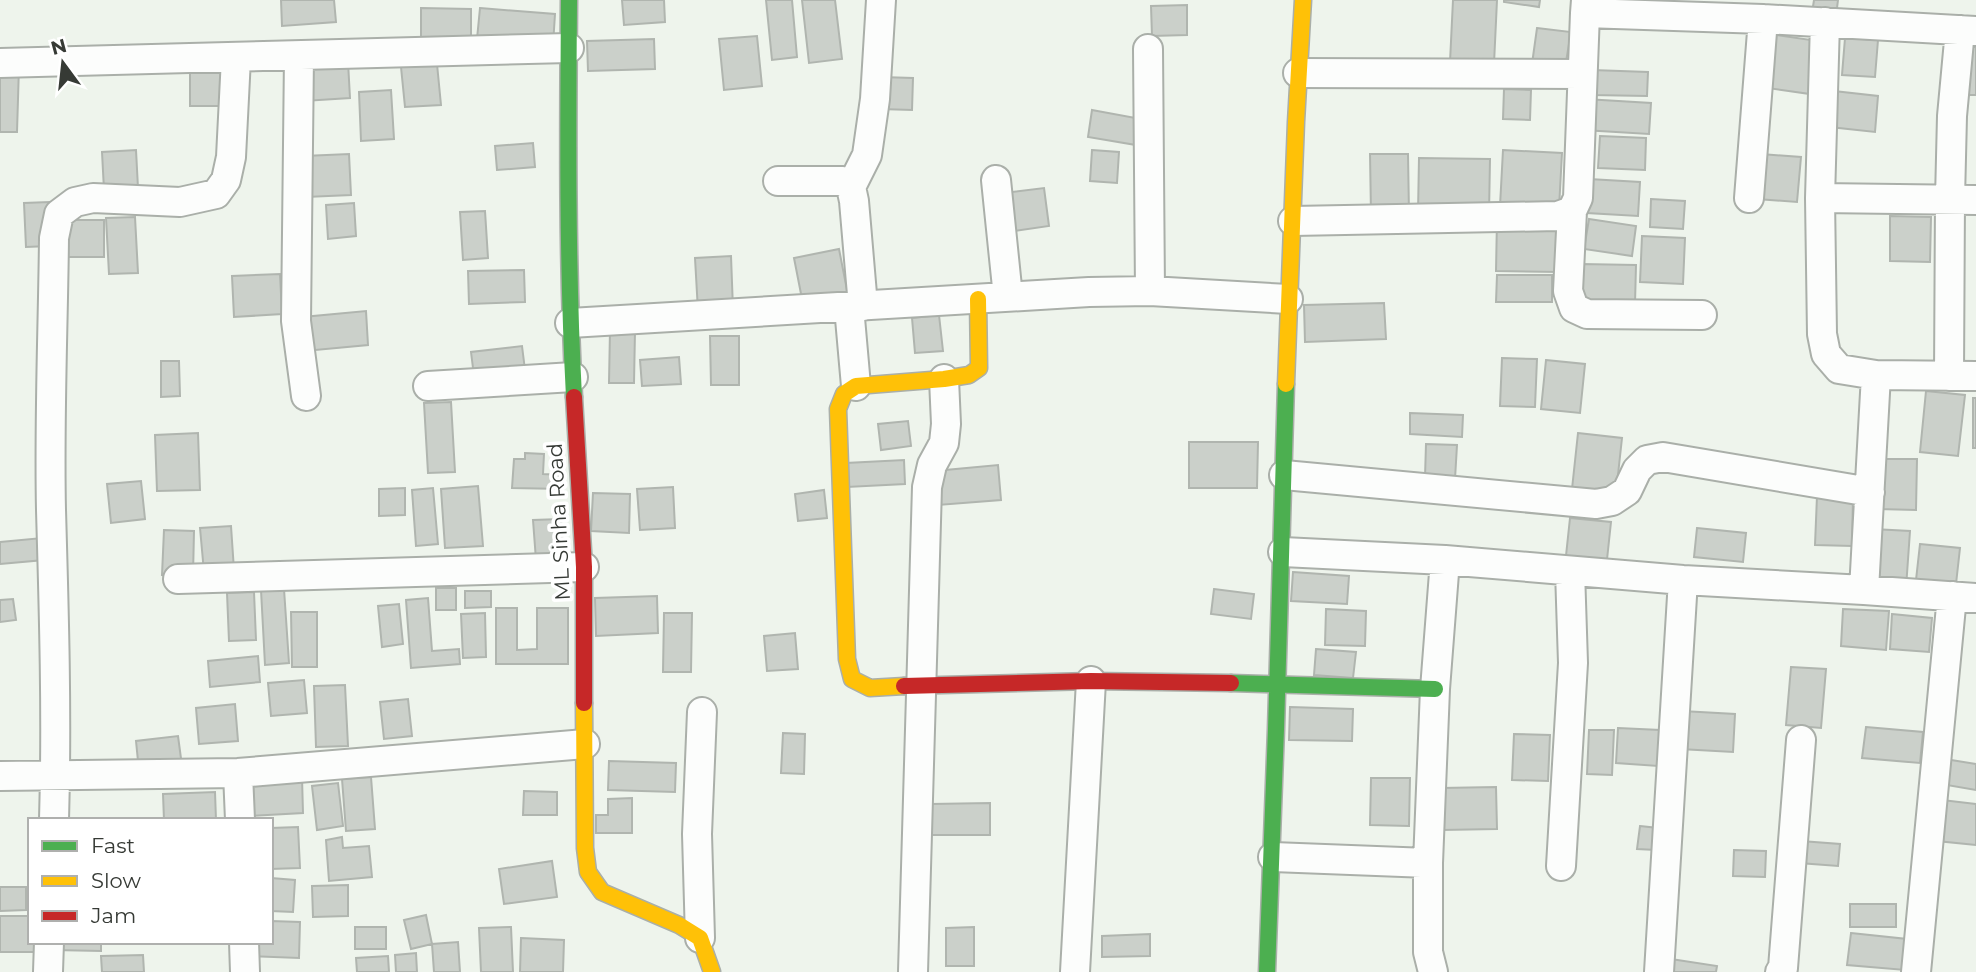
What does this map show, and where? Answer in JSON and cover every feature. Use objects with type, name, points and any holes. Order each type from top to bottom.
[{"type":"street","name":"ML Sinha Road","points":[[569,0],[570,323],[583,568],[585,848],[588,872],[603,892],[679,925],[700,938]]},
{"type":"street","points":[[850,187],[867,156],[869,146],[875,99],[881,0]]},
{"type":"street","points":[[1268,972],[1280,684],[1288,299],[1303,0]]},
{"type":"street","points":[[1702,315],[1587,314],[1574,308],[1568,291],[1572,211],[1578,198],[1586,6],[1968,31],[1952,116],[1963,199],[1963,376],[1875,375],[1839,369],[1826,354],[1822,334],[1820,198],[1825,22]]},
{"type":"street","points":[[1749,198],[1763,19]]},
{"type":"street","points":[[0,63],[569,48]]},
{"type":"street","points":[[1148,49],[1150,291]]},
{"type":"street","points":[[299,56],[296,321],[306,396]]},
{"type":"street","points":[[54,818],[54,582],[51,508],[54,238],[59,214],[75,202],[93,198],[180,202],[216,194],[226,180],[231,157],[236,58]]},
{"type":"street","points":[[1298,73],[1582,74]]},
{"type":"street","points":[[996,180],[1008,297]]},
{"type":"street","points":[[778,181],[843,181],[850,187],[855,201],[856,386]]},
{"type":"street","points":[[1820,198],[1963,199]]},
{"type":"street","points":[[1293,221],[1558,215],[1572,211]]},
{"type":"street","points":[[570,323],[1150,291],[1288,299]]},
{"type":"street","points":[[978,299],[979,368],[969,375],[944,379],[856,386],[844,394],[838,409],[846,659],[852,679],[870,688],[1091,681],[1434,689]]},
{"type":"street","points":[[1864,590],[1875,375]]},
{"type":"street","points":[[428,386],[573,377]]},
{"type":"street","points":[[913,972],[927,487],[932,465],[944,443],[944,379]]},
{"type":"street","points":[[1284,475],[1596,504],[1612,501],[1627,491],[1637,470],[1647,460],[1663,457],[1870,492]]},
{"type":"street","points":[[1283,552],[1445,560],[1683,580],[1964,597],[1916,972]]},
{"type":"street","points":[[1433,972],[1428,952],[1428,863],[1434,689],[1445,560]]},
{"type":"street","points":[[178,579],[583,568]]},
{"type":"street","points":[[1562,866],[1573,663],[1570,571]]},
{"type":"street","points":[[1659,972],[1683,580]]},
{"type":"street","points":[[1075,972],[1091,681]]},
{"type":"street","points":[[702,712],[697,834],[700,938],[712,972]]},
{"type":"street","points":[[1780,972],[1783,968],[1801,740]]},
{"type":"street","points":[[0,776],[238,774],[585,744]]},
{"type":"street","points":[[238,774],[240,818]]},
{"type":"street","points":[[1273,857],[1428,863]]},
{"type":"street","points":[[48,972],[49,944]]},
{"type":"street","points":[[244,944],[245,972]]},
{"type":"building","points":[[281,0],[334,0],[336,22],[282,26]]},
{"type":"building","points":[[622,0],[664,0],[665,22],[624,25]]},
{"type":"building","points":[[766,0],[792,0],[797,57],[772,60]]},
{"type":"building","points":[[802,0],[835,0],[842,59],[809,63]]},
{"type":"building","points":[[1453,0],[1497,0],[1494,64],[1450,62]]},
{"type":"building","points":[[1504,0],[1540,0],[1539,7]]},
{"type":"building","points":[[1814,0],[1838,0],[1836,16],[1812,13]]},
{"type":"building","points":[[1187,5],[1187,35],[1152,36],[1151,6]]},
{"type":"building","points":[[421,8],[471,9],[471,38],[421,37]]},
{"type":"building","points":[[480,8],[555,14],[553,45],[477,39]]},
{"type":"building","points":[[1537,28],[1571,32],[1565,68],[1532,64]]},
{"type":"building","points":[[1769,34],[1818,41],[1810,94],[1761,87]]},
{"type":"building","points":[[757,36],[762,86],[724,90],[719,39]]},
{"type":"building","points":[[1845,38],[1878,40],[1875,77],[1842,75]]},
{"type":"building","points":[[654,39],[655,69],[588,71],[587,41]]},
{"type":"building","points":[[1964,47],[1976,47],[1976,95],[1961,95]]},
{"type":"building","points":[[348,62],[350,98],[304,101],[302,65]]},
{"type":"building","points":[[437,64],[441,105],[405,107],[401,67]]},
{"type":"building","points":[[0,65],[19,66],[17,132],[0,132]]},
{"type":"building","points":[[225,65],[225,106],[190,106],[190,66]]},
{"type":"building","points":[[1592,70],[1648,72],[1647,96],[1591,95]]},
{"type":"building","points":[[881,77],[913,78],[912,110],[880,109]]},
{"type":"building","points":[[1504,89],[1531,90],[1530,120],[1503,119]]},
{"type":"building","points":[[391,90],[394,139],[361,141],[359,92]]},
{"type":"building","points":[[1834,91],[1878,96],[1875,132],[1830,127]]},
{"type":"building","points":[[1585,99],[1651,103],[1649,134],[1583,130]]},
{"type":"building","points":[[1092,110],[1141,119],[1136,145],[1088,137]]},
{"type":"building","points":[[1600,136],[1646,138],[1645,170],[1598,168]]},
{"type":"building","points":[[533,143],[535,167],[497,170],[495,146]]},
{"type":"building","points":[[136,150],[138,188],[104,190],[102,152]]},
{"type":"building","points":[[1092,150],[1119,152],[1117,183],[1090,181]]},
{"type":"building","points":[[1503,150],[1562,153],[1559,208],[1500,206]]},
{"type":"building","points":[[349,154],[351,195],[306,197],[304,156]]},
{"type":"building","points":[[1370,154],[1408,154],[1409,214],[1371,214]]},
{"type":"building","points":[[1761,154],[1801,157],[1797,202],[1757,199]]},
{"type":"building","points":[[1419,158],[1490,159],[1489,214],[1418,213]]},
{"type":"building","points":[[1589,179],[1640,182],[1638,216],[1587,213]]},
{"type":"building","points":[[1044,188],[1049,226],[1008,232],[1004,193]]},
{"type":"building","points":[[1651,199],[1685,201],[1683,229],[1650,227]]},
{"type":"building","points":[[49,202],[50,246],[26,247],[24,203]]},
{"type":"building","points":[[354,203],[356,236],[328,239],[326,205]]},
{"type":"building","points":[[485,211],[488,258],[463,260],[460,212]]},
{"type":"building","points":[[1890,216],[1931,217],[1930,262],[1890,261]]},
{"type":"building","points":[[135,217],[138,273],[109,274],[106,218]]},
{"type":"building","points":[[1497,219],[1561,220],[1560,272],[1496,271]]},
{"type":"building","points":[[1589,219],[1636,226],[1632,256],[1584,249]]},
{"type":"building","points":[[64,220],[104,220],[104,257],[64,257]]},
{"type":"building","points":[[1642,236],[1685,238],[1683,284],[1640,282]]},
{"type":"building","points":[[839,249],[848,295],[803,304],[794,258]]},
{"type":"building","points":[[731,256],[733,309],[698,311],[695,258]]},
{"type":"building","points":[[1581,264],[1636,265],[1635,304],[1581,304]]},
{"type":"building","points":[[524,270],[525,302],[469,304],[468,271]]},
{"type":"building","points":[[280,274],[282,314],[234,317],[232,276]]},
{"type":"building","points":[[1497,275],[1552,275],[1552,302],[1496,302]]},
{"type":"building","points":[[1384,303],[1386,339],[1305,342],[1304,305]]},
{"type":"building","points":[[366,311],[368,345],[305,351],[303,317]]},
{"type":"building","points":[[939,315],[943,351],[915,353],[912,318]]},
{"type":"building","points":[[610,330],[635,331],[634,383],[609,383]]},
{"type":"building","points":[[710,336],[739,336],[739,385],[711,385]]},
{"type":"building","points":[[522,346],[525,370],[474,376],[471,352]]},
{"type":"building","points":[[679,357],[681,384],[642,386],[640,360]]},
{"type":"building","points":[[1502,358],[1537,359],[1535,407],[1500,406]]},
{"type":"building","points":[[1546,360],[1585,364],[1580,413],[1541,409]]},
{"type":"building","points":[[161,361],[179,361],[180,396],[161,397]]},
{"type":"building","points":[[1926,391],[1965,395],[1958,456],[1920,452]]},
{"type":"building","points":[[1973,398],[1976,398],[1976,448],[1973,448]]},
{"type":"building","points":[[451,402],[455,472],[428,473],[424,403]]},
{"type":"building","points":[[1410,413],[1463,415],[1462,437],[1410,434]]},
{"type":"building","points":[[908,421],[911,446],[881,450],[878,424]]},
{"type":"building","points":[[198,433],[200,490],[157,491],[155,435]]},
{"type":"building","points":[[1578,433],[1622,438],[1616,493],[1572,489]]},
{"type":"building","points":[[1189,442],[1258,442],[1257,488],[1189,488]]},
{"type":"building","points":[[1426,444],[1457,445],[1455,479],[1425,477]]},
{"type":"building","points":[[525,453],[544,454],[543,474],[563,475],[563,489],[512,488],[514,459],[525,459]]},
{"type":"building","points":[[1879,459],[1917,459],[1916,510],[1878,509]]},
{"type":"building","points":[[904,460],[905,484],[847,487],[846,463]]},
{"type":"building","points":[[998,465],[1001,500],[938,505],[935,471]]},
{"type":"building","points":[[141,481],[145,519],[111,523],[107,484]]},
{"type":"building","points":[[478,486],[483,546],[445,548],[441,489]]},
{"type":"building","points":[[673,487],[675,528],[640,530],[637,489]]},
{"type":"building","points":[[405,488],[405,515],[379,516],[379,489]]},
{"type":"building","points":[[433,488],[438,544],[416,546],[412,490]]},
{"type":"building","points":[[824,490],[827,518],[798,521],[795,494]]},
{"type":"building","points":[[593,493],[630,494],[629,533],[591,531]]},
{"type":"building","points":[[1817,496],[1853,497],[1852,546],[1815,545]]},
{"type":"building","points":[[1570,518],[1611,522],[1606,569],[1565,565]]},
{"type":"building","points":[[561,519],[564,559],[536,560],[533,520]]},
{"type":"building","points":[[231,526],[234,570],[204,572],[200,528]]},
{"type":"building","points":[[1697,528],[1746,533],[1743,562],[1694,557]]},
{"type":"building","points":[[1873,529],[1910,531],[1906,588],[1869,586]]},
{"type":"building","points":[[164,530],[194,531],[193,576],[162,575]]},
{"type":"building","points":[[42,538],[44,560],[0,564],[0,542]]},
{"type":"building","points":[[1920,544],[1960,548],[1955,593],[1915,589]]},
{"type":"building","points":[[1293,572],[1349,576],[1347,604],[1291,601]]},
{"type":"building","points":[[436,588],[456,588],[456,610],[436,610]]},
{"type":"building","points":[[284,589],[289,663],[265,665],[261,590]]},
{"type":"building","points":[[1214,589],[1254,594],[1251,619],[1211,614]]},
{"type":"building","points":[[465,591],[491,591],[491,607],[465,608]]},
{"type":"building","points":[[254,592],[256,640],[229,641],[227,593]]},
{"type":"building","points":[[657,596],[658,633],[596,636],[595,598]]},
{"type":"building","points":[[428,598],[432,651],[459,649],[460,664],[411,668],[406,600]]},
{"type":"building","points":[[13,599],[16,620],[0,622],[0,600]]},
{"type":"building","points":[[399,604],[403,644],[382,647],[378,606]]},
{"type":"building","points":[[496,608],[517,608],[517,650],[537,649],[537,608],[568,608],[568,664],[496,664]]},
{"type":"building","points":[[1326,609],[1366,611],[1365,646],[1325,645]]},
{"type":"building","points":[[1843,609],[1889,611],[1886,650],[1841,646]]},
{"type":"building","points":[[291,612],[317,612],[317,667],[292,667]]},
{"type":"building","points":[[485,613],[486,657],[463,658],[461,614]]},
{"type":"building","points":[[664,613],[692,613],[691,672],[663,672]]},
{"type":"building","points":[[1892,614],[1932,618],[1929,652],[1890,649]]},
{"type":"building","points":[[795,633],[798,669],[767,671],[764,636]]},
{"type":"building","points":[[1316,649],[1356,652],[1353,678],[1314,675]]},
{"type":"building","points":[[258,656],[260,682],[210,687],[208,661]]},
{"type":"building","points":[[1791,667],[1826,669],[1821,728],[1786,725]]},
{"type":"building","points":[[304,680],[307,713],[271,716],[268,683]]},
{"type":"building","points":[[345,685],[348,746],[316,747],[314,686]]},
{"type":"building","points":[[408,699],[412,736],[384,739],[380,702]]},
{"type":"building","points":[[235,704],[238,741],[199,744],[196,708]]},
{"type":"building","points":[[1290,707],[1353,709],[1352,741],[1289,740]]},
{"type":"building","points":[[1682,711],[1735,714],[1733,752],[1680,749]]},
{"type":"building","points":[[1866,727],[1923,732],[1920,763],[1862,758]]},
{"type":"building","points":[[1618,728],[1660,730],[1658,766],[1616,763]]},
{"type":"building","points":[[1589,730],[1614,730],[1612,775],[1587,774]]},
{"type":"building","points":[[783,733],[805,734],[804,774],[781,773]]},
{"type":"building","points":[[1514,734],[1550,735],[1548,781],[1512,780]]},
{"type":"building","points":[[178,736],[182,766],[139,771],[136,741]]},
{"type":"building","points":[[1945,759],[1976,764],[1976,790],[1941,784]]},
{"type":"building","points":[[609,761],[676,763],[675,792],[608,790]]},
{"type":"building","points":[[302,777],[303,813],[249,816],[247,780]]},
{"type":"building","points":[[371,777],[375,829],[346,831],[342,779]]},
{"type":"building","points":[[1371,778],[1410,778],[1409,826],[1370,825]]},
{"type":"building","points":[[338,783],[343,826],[317,830],[312,786]]},
{"type":"building","points":[[1496,787],[1497,829],[1442,830],[1441,788]]},
{"type":"building","points":[[524,791],[557,792],[557,815],[523,815]]},
{"type":"building","points":[[215,792],[216,818],[164,818],[163,794]]},
{"type":"building","points":[[632,798],[632,833],[596,833],[596,815],[608,815],[608,799]]},
{"type":"building","points":[[1942,800],[1976,804],[1976,845],[1937,841]]},
{"type":"building","points":[[990,803],[990,835],[932,835],[931,804]]},
{"type":"building","points":[[1640,826],[1658,828],[1656,850],[1637,849]]},
{"type":"building","points":[[298,827],[300,868],[273,869],[273,828]]},
{"type":"building","points":[[342,837],[343,848],[369,846],[372,877],[329,881],[326,840]]},
{"type":"building","points":[[1801,841],[1840,844],[1838,866],[1799,863]]},
{"type":"building","points":[[1734,850],[1766,851],[1765,877],[1733,876]]},
{"type":"building","points":[[552,861],[557,897],[504,904],[499,869]]},
{"type":"building","points":[[273,878],[295,880],[293,912],[273,911]]},
{"type":"building","points":[[348,885],[348,916],[313,917],[312,886]]},
{"type":"building","points":[[0,887],[26,887],[26,910],[0,911]]},
{"type":"building","points":[[1850,904],[1896,904],[1896,927],[1850,927]]},
{"type":"building","points":[[426,915],[432,944],[411,949],[404,920]]},
{"type":"building","points":[[0,916],[28,916],[28,944],[45,944],[45,952],[0,952]]},
{"type":"building","points":[[273,921],[300,922],[299,958],[247,956],[247,944],[273,944]]},
{"type":"building","points":[[355,927],[386,927],[386,949],[355,949]]},
{"type":"building","points":[[511,927],[513,972],[481,972],[479,928]]},
{"type":"building","points":[[974,927],[974,966],[946,966],[946,928]]},
{"type":"building","points":[[1851,933],[1907,939],[1905,970],[1847,965]]},
{"type":"building","points":[[1150,934],[1150,956],[1102,957],[1102,936]]},
{"type":"building","points":[[521,938],[564,940],[563,972],[520,972]]},
{"type":"building","points":[[458,942],[460,972],[434,972],[432,944]]},
{"type":"building","points":[[54,944],[101,944],[101,951],[54,950]]},
{"type":"building","points":[[416,953],[417,972],[396,972],[395,955]]},
{"type":"building","points":[[143,955],[144,972],[102,972],[101,956]]},
{"type":"building","points":[[388,956],[389,972],[357,972],[356,958]]},
{"type":"building","points":[[1671,959],[1717,966],[1716,972],[1669,972]]},
{"type":"traffic: fast","points":[[569,0],[569,248],[574,397]]},
{"type":"traffic: fast","points":[[1267,972],[1286,384]]},
{"type":"traffic: fast","points":[[1231,683],[1435,689]]},
{"type":"traffic: slow","points":[[1286,384],[1303,0]]},
{"type":"traffic: slow","points":[[904,686],[870,688],[852,679],[847,659],[838,409],[844,394],[856,386],[944,379],[969,375],[979,368],[978,299]]},
{"type":"traffic: slow","points":[[584,703],[585,848],[588,872],[602,892],[679,925],[700,938],[712,972]]},
{"type":"traffic: jam","points":[[574,397],[584,567],[584,703]]},
{"type":"traffic: jam","points":[[904,686],[1091,681],[1231,683]]}]
